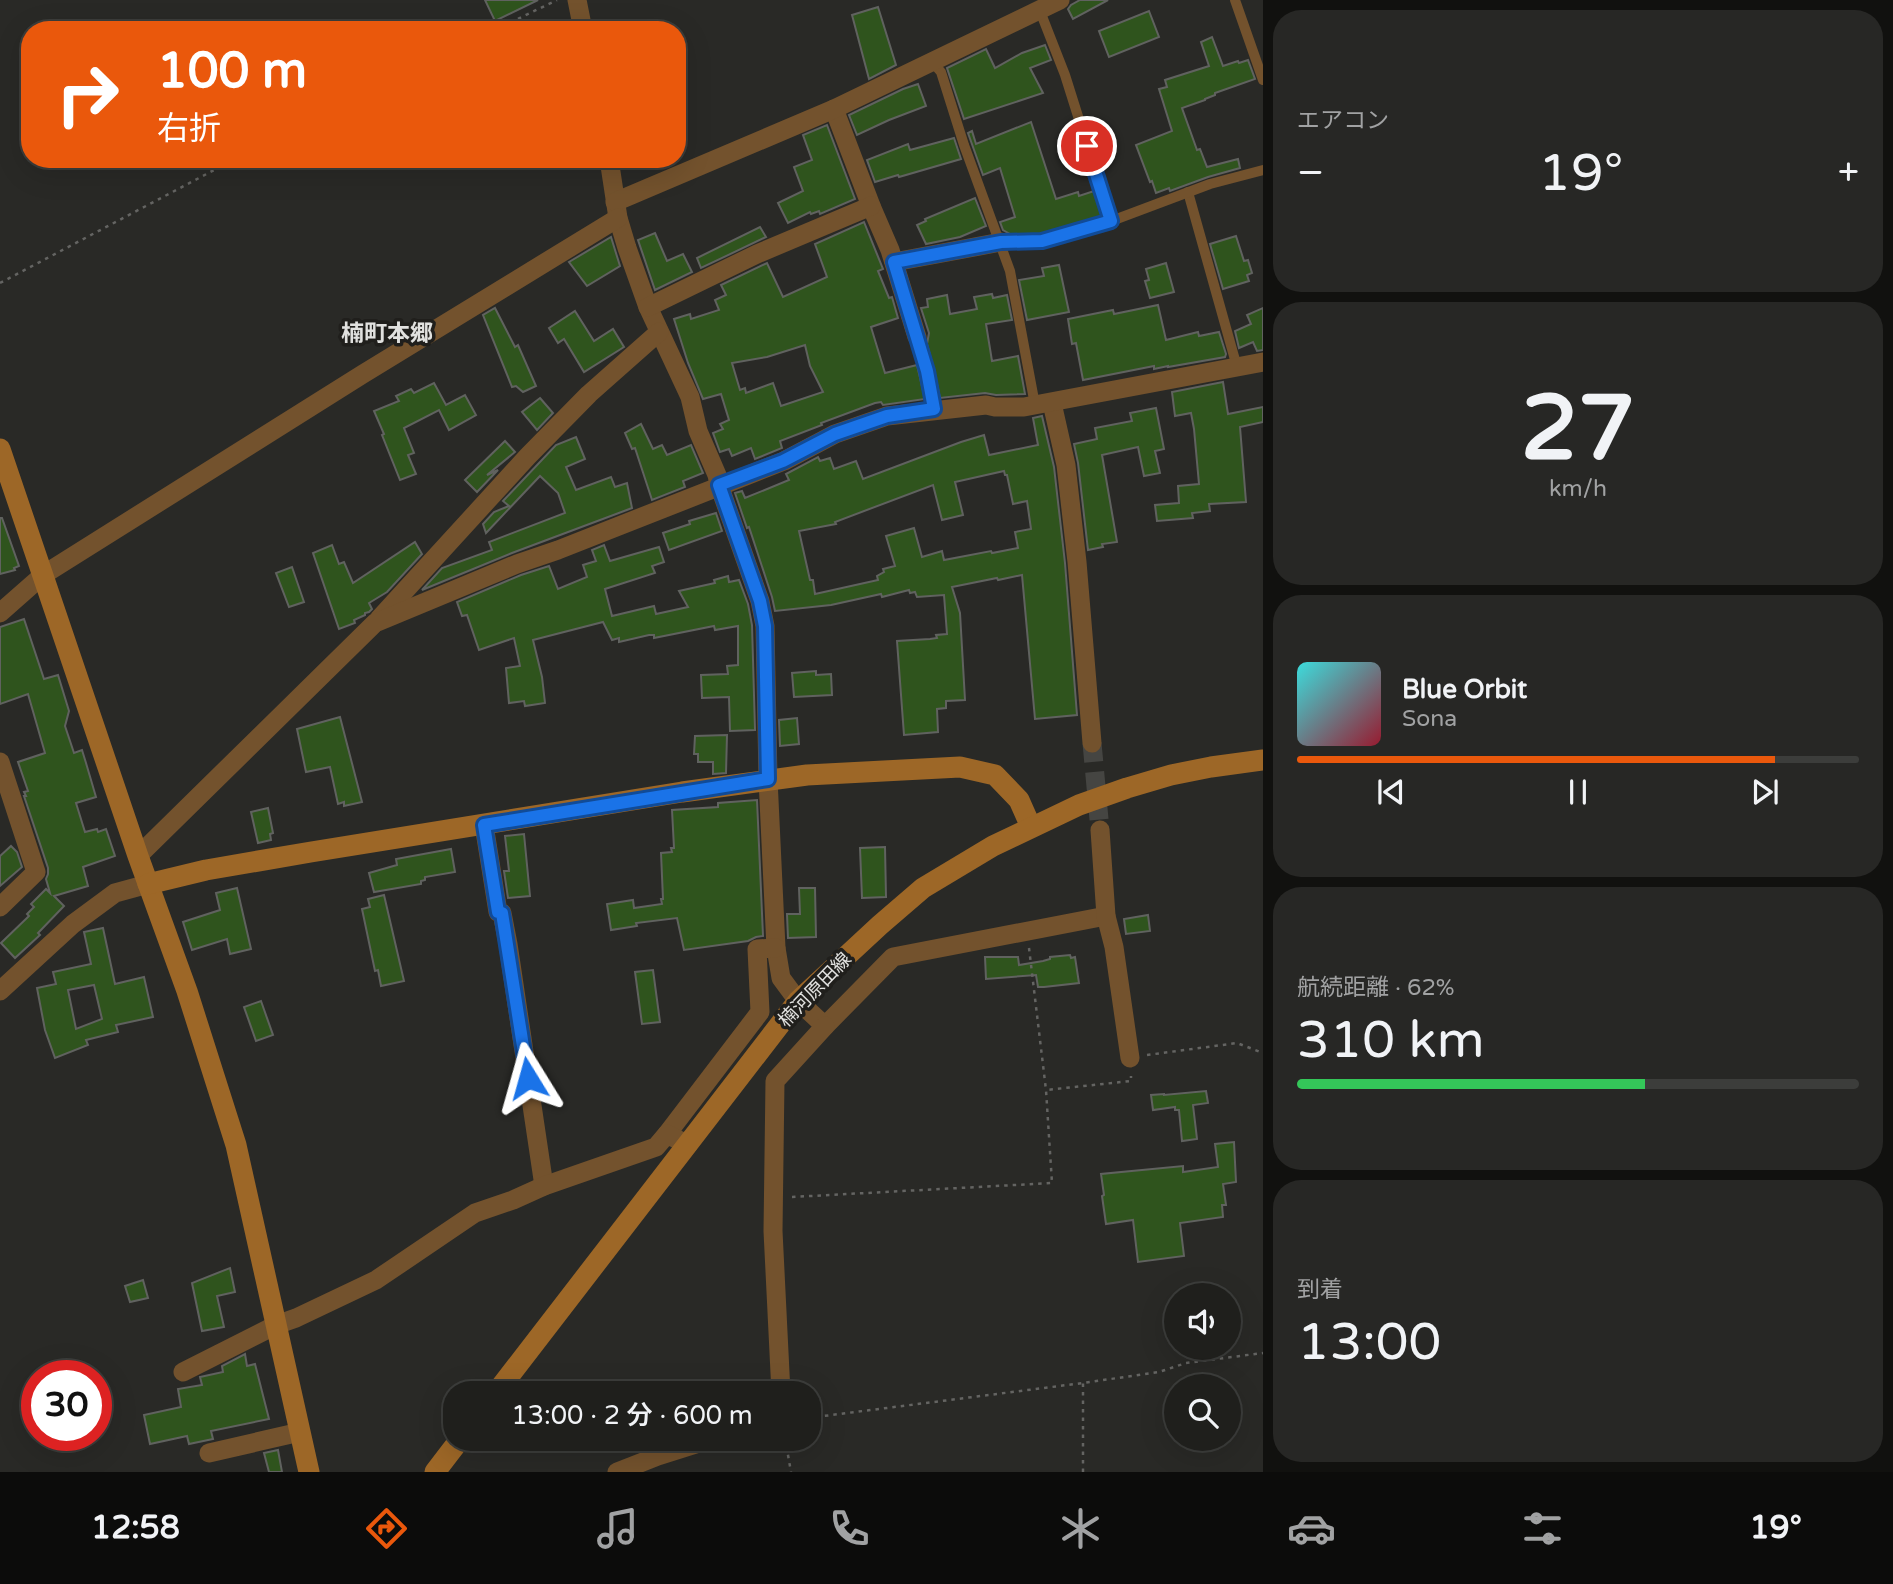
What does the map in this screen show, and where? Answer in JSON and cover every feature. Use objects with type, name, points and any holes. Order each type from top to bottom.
[{"type":"street","points":[[577,0],[581,21]]},
{"type":"street","points":[[0,613],[43,575],[352,382],[617,210],[1060,0]]},
{"type":"street","points":[[834,109],[894,262],[917,337]]},
{"type":"street","points":[[610,168],[617,210],[648,307],[690,397],[698,431],[717,475],[760,601],[765,626],[768,779],[776,948],[781,978],[798,1001],[825,1027]]},
{"type":"street","points":[[648,307],[757,254],[871,206]]},
{"type":"street","points":[[894,262],[1001,242]]},
{"type":"street","points":[[138,856],[375,623],[528,456],[589,394],[659,332]]},
{"type":"street","points":[[375,623],[517,564],[783,461],[835,434],[887,416],[986,405],[995,407],[1044,404],[1263,362]]},
{"type":"street","points":[[1044,404],[1066,465],[1092,743]]},
{"type":"street","points":[[0,449],[138,856],[187,991],[236,1145],[309,1472]]},
{"type":"street","name":"楠河原田線","points":[[505,1381],[798,1001],[923,888],[993,846],[1079,805],[1160,778],[1211,766],[1263,760]]},
{"type":"street","points":[[0,764],[36,872],[0,907]]},
{"type":"street","points":[[0,992],[73,924],[115,893],[206,870],[768,779],[960,767],[995,775],[1019,800],[1031,827]]},
{"type":"street","points":[[484,825],[498,912],[502,913],[508,944],[544,1186]]},
{"type":"street","points":[[1100,830],[1106,916],[1114,947],[1130,1058]]},
{"type":"street","points":[[780,1381],[773,1231],[775,1081],[893,957],[1106,916]]},
{"type":"street","points":[[183,1372],[276,1325],[376,1280],[475,1213],[656,1147],[760,1012],[757,949],[776,948]]},
{"type":"street","points":[[667,1134],[688,1145]]},
{"type":"street","points":[[209,1453],[300,1432]]},
{"type":"street","points":[[435,1472],[451,1451]]},
{"type":"street","points":[[617,1472],[674,1451]]},
{"type":"lane","points":[[1235,0],[1263,80]]},
{"type":"lane","points":[[1040,10],[1065,75],[1111,221]]},
{"type":"lane","points":[[932,62],[941,72],[964,145],[1001,242],[1044,404]]},
{"type":"lane","points":[[1001,242],[1042,241],[1111,221],[1227,179],[1263,170]]},
{"type":"lane","points":[[1188,192],[1237,367]]},
{"type":"lane","points":[[917,337],[934,409]]},
{"type":"path","points":[[513,21],[556,0]]},
{"type":"path","points":[[0,284],[218,168]]},
{"type":"path","points":[[775,1198],[1052,1183],[1046,1090],[1027,932]]},
{"type":"path","points":[[1046,1090],[1131,1081],[1130,1058],[1237,1043],[1263,1054]]},
{"type":"path","points":[[821,1416],[1083,1383],[1159,1372],[1186,1363],[1263,1353]]},
{"type":"path","points":[[1083,1383],[1083,1472]]},
{"type":"path","points":[[787,1451],[791,1472]]},
{"type":"building","points":[[485,0],[538,0],[495,21]]},
{"type":"building","points":[[1080,0],[1108,0],[1073,19],[1068,9]]},
{"type":"building","points":[[878,7],[896,65],[869,79],[852,15]]},
{"type":"building","points":[[1149,11],[1159,37],[1109,57],[1099,31]]},
{"type":"building","points":[[1212,37],[1223,66],[1248,60],[1255,79],[1182,108],[1197,150],[1200,149],[1207,167],[1238,159],[1240,168],[1156,193],[1136,145],[1172,131],[1159,89],[1167,87],[1165,80],[1209,66],[1201,42]]},
{"type":"building","points":[[1045,45],[1051,60],[1030,68],[1043,93],[964,119],[947,68],[986,49],[995,68],[1022,53]]},
{"type":"building","points":[[918,84],[926,106],[857,135],[849,115]]},
{"type":"building","points":[[1031,122],[1056,199],[1078,192],[1079,196],[1094,191],[1102,216],[1041,234],[1010,234],[1003,230],[1000,222],[1015,217],[1000,168],[983,175],[968,133],[972,131],[976,144]]},
{"type":"building","points":[[827,125],[855,199],[820,214],[819,211],[810,212],[788,223],[778,203],[803,191],[794,167],[812,160],[803,135]]},
{"type":"building","points":[[954,138],[961,159],[875,182],[867,160],[908,144],[910,150]]},
{"type":"building","points":[[975,198],[986,226],[960,237],[926,244],[917,225]]},
{"type":"building","points":[[864,222],[883,269],[878,271],[889,298],[892,297],[898,318],[871,327],[885,373],[917,365],[925,399],[883,405],[881,402],[875,403],[780,441],[782,448],[755,459],[751,448],[732,456],[729,449],[720,452],[713,433],[723,429],[720,424],[729,420],[721,394],[703,399],[674,319],[690,314],[691,319],[719,310],[715,300],[726,295],[721,285],[767,263],[783,297],[827,277],[815,244]],"holes":[[[805,345],[810,366],[823,392],[781,406],[773,383],[746,393],[745,388],[740,390],[732,363],[767,357]]]},
{"type":"building","points":[[760,227],[766,237],[701,268],[697,258]]},
{"type":"building","points":[[655,233],[667,261],[683,254],[692,272],[655,290],[638,240]]},
{"type":"building","points":[[1236,236],[1244,261],[1248,260],[1252,273],[1247,275],[1249,281],[1223,289],[1210,244]]},
{"type":"building","points":[[611,237],[620,266],[587,286],[569,262]]},
{"type":"building","points":[[1166,263],[1174,292],[1150,298],[1145,281],[1149,280],[1146,269]]},
{"type":"building","points":[[1059,265],[1069,312],[1027,320],[1019,280],[1044,276],[1042,268]]},
{"type":"building","points":[[992,294],[993,298],[1007,295],[1012,320],[986,324],[992,361],[1018,356],[1025,394],[985,393],[940,398],[927,344],[929,333],[921,308],[928,307],[927,299],[947,295],[950,314],[977,309],[974,297]]},
{"type":"building","points":[[1158,305],[1166,340],[1198,332],[1199,336],[1219,332],[1225,357],[1154,369],[1154,366],[1083,380],[1068,319],[1113,310],[1114,314]]},
{"type":"building","points":[[495,308],[515,347],[518,345],[536,386],[523,392],[516,386],[512,387],[483,315]]},
{"type":"building","points":[[1263,308],[1263,350],[1257,351],[1253,342],[1239,348],[1235,331],[1251,324],[1247,315]]},
{"type":"building","points":[[575,311],[594,341],[613,329],[624,347],[584,372],[564,339],[558,343],[549,328]]},
{"type":"building","points":[[1223,382],[1228,414],[1263,407],[1263,422],[1240,427],[1246,502],[1209,504],[1210,511],[1192,513],[1193,518],[1157,521],[1155,505],[1179,503],[1178,486],[1199,484],[1191,413],[1175,416],[1172,392]]},
{"type":"building","points":[[434,383],[446,405],[465,395],[476,415],[449,430],[439,410],[404,428],[414,453],[408,455],[416,474],[400,480],[374,411],[399,401],[396,396],[411,389],[414,393]]},
{"type":"building","points":[[540,398],[553,413],[537,430],[522,412]]},
{"type":"building","points":[[1156,408],[1164,449],[1155,451],[1160,473],[1144,476],[1138,447],[1102,455],[1117,542],[1088,550],[1074,444],[1097,439],[1095,428],[1132,421],[1130,413]]},
{"type":"building","points":[[1042,416],[1054,467],[1077,715],[1035,719],[1022,575],[952,587],[960,613],[965,700],[946,701],[946,708],[937,709],[938,732],[904,735],[897,641],[930,639],[937,638],[936,635],[947,634],[944,595],[917,597],[915,592],[910,593],[909,590],[831,605],[775,611],[749,527],[747,528],[735,493],[742,491],[745,498],[789,480],[786,474],[818,457],[820,461],[830,458],[834,469],[856,461],[863,479],[984,435],[989,455],[1038,445],[1033,418]],"holes":[[[1004,471],[1013,504],[1027,501],[1031,529],[1015,532],[1018,548],[944,560],[942,551],[922,557],[914,528],[886,536],[895,566],[883,569],[884,572],[877,576],[878,580],[815,594],[799,531],[836,524],[835,522],[933,485],[942,520],[963,515],[955,482]]]},
{"type":"building","points":[[641,424],[653,449],[662,445],[667,455],[691,445],[703,473],[683,481],[685,487],[652,500],[635,448],[632,449],[625,433]]},
{"type":"building","points":[[576,437],[585,459],[566,467],[576,490],[611,477],[615,487],[627,483],[632,508],[422,590],[442,568],[492,550],[489,542],[565,513],[558,493],[540,476],[486,533],[483,524],[494,512],[509,506],[503,501],[556,445]]},
{"type":"building","points":[[505,441],[515,452],[487,475],[498,470],[477,492],[465,480]]},
{"type":"building","points":[[716,513],[722,531],[669,550],[663,533]]},
{"type":"building","points":[[0,518],[19,566],[14,568],[15,570],[0,574]]},
{"type":"building","points":[[415,542],[422,554],[387,592],[369,603],[372,609],[369,612],[354,620],[355,623],[339,629],[313,553],[332,545],[339,564],[344,562],[353,583]]},
{"type":"building","points":[[604,545],[610,561],[659,547],[664,562],[652,566],[655,573],[605,589],[612,616],[654,606],[656,614],[688,607],[679,591],[715,583],[714,580],[728,576],[729,582],[739,580],[752,625],[755,730],[730,731],[729,697],[702,698],[701,675],[728,674],[727,666],[738,665],[738,626],[715,630],[714,626],[619,642],[619,638],[612,640],[603,622],[533,640],[545,703],[525,706],[524,701],[509,703],[506,668],[520,666],[514,638],[479,650],[467,615],[462,616],[457,602],[549,566],[558,589],[587,577],[583,565],[596,561],[592,550]]},
{"type":"building","points":[[292,567],[304,602],[289,607],[276,573]]},
{"type":"building","points":[[24,619],[44,679],[58,675],[69,711],[65,726],[74,753],[82,750],[96,797],[76,803],[85,832],[106,829],[115,856],[83,867],[88,886],[54,896],[64,906],[38,933],[40,935],[15,958],[1,943],[29,916],[27,914],[34,907],[31,904],[46,889],[50,893],[46,879],[48,868],[24,796],[24,792],[28,791],[18,762],[45,753],[28,694],[0,704],[0,627]]},
{"type":"building","points":[[816,671],[816,675],[831,674],[832,695],[794,697],[792,673]]},
{"type":"building","points":[[340,717],[362,802],[344,806],[344,802],[338,804],[330,767],[306,772],[297,729]]},
{"type":"building","points":[[797,718],[799,744],[780,746],[779,720]]},
{"type":"building","points":[[727,735],[726,773],[713,774],[713,762],[698,762],[698,754],[694,754],[695,736]]},
{"type":"building","points":[[757,800],[763,936],[748,941],[684,950],[677,918],[636,923],[637,926],[611,930],[607,904],[633,900],[634,908],[662,904],[661,853],[672,852],[671,848],[674,848],[672,810],[718,807],[718,803]]},
{"type":"building","points":[[268,808],[273,833],[270,834],[271,840],[258,843],[251,812]]},
{"type":"building","points":[[524,834],[530,896],[508,898],[504,871],[509,871],[505,836]]},
{"type":"building","points":[[11,846],[17,852],[22,867],[0,886],[0,856]]},
{"type":"building","points":[[885,847],[886,897],[862,898],[860,848]]},
{"type":"building","points":[[451,849],[455,872],[425,877],[421,884],[374,892],[369,873],[397,865],[396,859]]},
{"type":"building","points":[[237,888],[251,949],[230,954],[227,939],[192,950],[183,922],[220,910],[216,893]]},
{"type":"building","points":[[799,888],[815,888],[816,937],[788,938],[787,914],[800,914]]},
{"type":"building","points":[[384,895],[404,981],[381,986],[378,970],[375,971],[362,909],[370,907],[368,899]]},
{"type":"building","points":[[1148,915],[1150,931],[1126,934],[1124,919]]},
{"type":"building","points":[[103,928],[115,984],[144,977],[153,1017],[116,1025],[118,1032],[86,1040],[88,1045],[55,1058],[45,1030],[37,988],[56,984],[53,972],[91,964],[84,932]],"holes":[[[94,985],[102,1019],[76,1029],[68,990]]]},
{"type":"building","points":[[1070,955],[1071,958],[1075,957],[1079,983],[1038,987],[1036,975],[986,979],[985,957],[1018,957],[1019,965]]},
{"type":"building","points":[[653,970],[660,1022],[642,1024],[635,972]]},
{"type":"building","points":[[261,1001],[273,1035],[256,1041],[244,1007]]},
{"type":"building","points":[[1206,1091],[1208,1103],[1193,1105],[1197,1139],[1182,1141],[1179,1110],[1175,1110],[1175,1107],[1153,1110],[1151,1095]]},
{"type":"building","points":[[1234,1142],[1236,1182],[1223,1184],[1226,1205],[1222,1205],[1223,1217],[1180,1223],[1184,1256],[1138,1262],[1133,1220],[1106,1224],[1101,1174],[1183,1166],[1183,1172],[1218,1167],[1215,1144]]},
{"type":"building","points":[[230,1268],[235,1292],[217,1296],[224,1327],[202,1331],[192,1283]]},
{"type":"building","points":[[143,1280],[148,1298],[130,1302],[125,1286]]},
{"type":"building","points":[[245,1354],[247,1366],[255,1364],[269,1419],[211,1431],[213,1439],[189,1444],[187,1436],[150,1444],[144,1415],[181,1407],[178,1389],[202,1385],[200,1377],[223,1372],[222,1366]]},
{"type":"building","points":[[278,1450],[282,1472],[269,1472],[264,1453]]},
{"type":"tunnel","points":[[1092,743],[1100,830]]},
{"type":"district","name":"楠町本郷","points":[[387,334]]},
{"type":"route","points":[[528,1078],[508,944],[502,913],[498,912],[484,825],[768,779],[765,626],[740,539],[719,485],[783,461],[835,434],[887,416],[934,409],[927,371],[894,262],[1001,242],[1042,241],[1111,221],[1087,146]]}]
